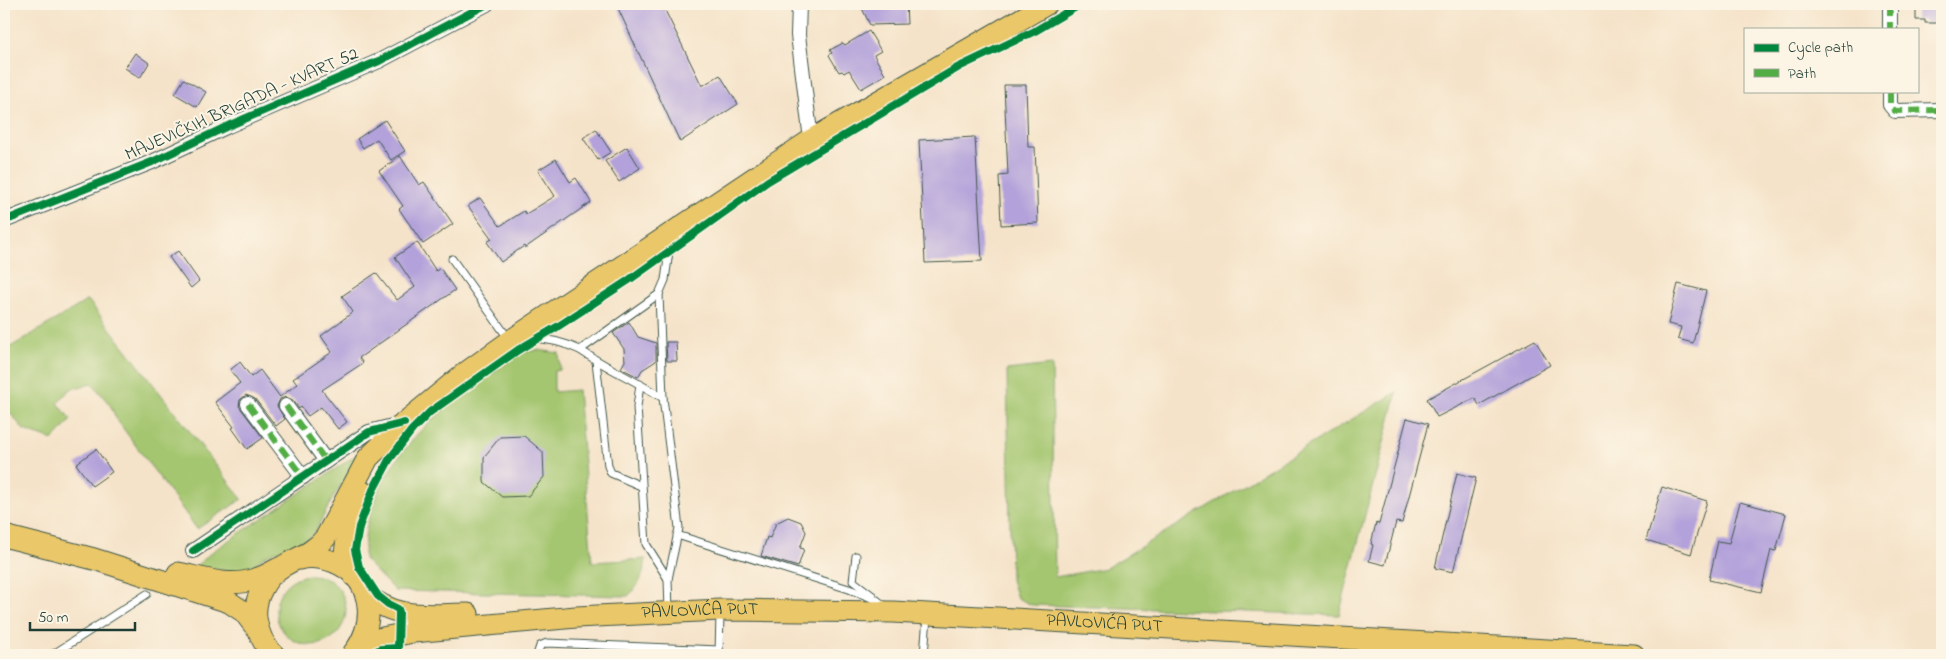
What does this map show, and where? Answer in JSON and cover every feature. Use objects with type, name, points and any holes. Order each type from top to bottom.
[{"type":"main road","points":[[94,559],[173,572],[219,582],[254,580],[306,555],[318,548],[326,537],[368,458],[404,423],[461,376],[510,341],[811,140],[1047,4]]},
{"type":"main road","points":[[353,654],[363,639],[368,624],[369,608],[345,553],[348,532],[367,484],[404,423]]},
{"type":"main road","points":[[4,536],[94,559],[229,602],[244,612],[274,655]]},
{"type":"main road","points":[[257,629],[255,612],[258,596],[266,581],[283,566],[306,557],[324,558],[341,565],[376,603],[403,614],[576,617]]},
{"type":"main road","name":"PAVLOVIĆA PUT","points":[[576,617],[669,611],[885,606],[928,614],[1634,655]]},
{"type":"main road","points":[[353,654],[372,640],[413,632],[576,617]]},
{"type":"street","name":"MAJEVIČKIH BRIGADA - KVART 52","points":[[4,221],[152,162],[228,126],[379,61],[487,4]]},
{"type":"street","points":[[799,4],[798,35],[811,140]]},
{"type":"street","points":[[1890,4],[1890,28]]},
{"type":"street","points":[[1890,92],[1890,104],[1895,111],[1942,110]]},
{"type":"street","points":[[248,404],[303,477]]},
{"type":"street","points":[[286,406],[326,462]]},
{"type":"street","points":[[193,551],[369,432],[404,423]]},
{"type":"lane","points":[[669,611],[668,579],[679,528],[663,398],[659,294],[665,280],[671,233]]},
{"type":"lane","points":[[452,259],[510,341],[539,338],[566,344],[580,350],[596,361],[663,398]]},
{"type":"lane","points":[[580,350],[659,294]]},
{"type":"lane","points":[[596,361],[608,466],[611,473],[641,486]]},
{"type":"lane","points":[[640,384],[637,407],[646,544],[668,579]]},
{"type":"lane","points":[[677,535],[751,557],[885,606]]},
{"type":"lane","points":[[856,556],[853,580],[885,606]]},
{"type":"lane","points":[[52,655],[147,594]]},
{"type":"lane","points":[[537,655],[540,646],[547,643],[719,653],[720,610]]},
{"type":"lane","points":[[924,655],[928,614]]},
{"type":"green space","points":[[88,300],[242,499],[197,529],[117,420],[110,405],[92,383],[69,390],[58,403],[71,420],[53,440],[24,430],[4,405],[4,351]]},
{"type":"green space","points":[[537,350],[559,353],[560,370],[554,371],[554,392],[578,390],[592,562],[646,559],[638,584],[628,596],[395,591],[364,559],[366,530],[374,503],[385,478],[400,454],[439,413],[512,358],[524,352]]},
{"type":"green space","points":[[1052,365],[1055,577],[1106,568],[1397,392],[1339,615],[1032,605],[1017,598],[1011,580],[1007,370]]},
{"type":"green space","points":[[362,451],[334,496],[315,532],[309,538],[265,556],[253,566],[236,573],[196,566],[213,551]]},
{"type":"green space","points":[[311,575],[324,578],[336,585],[343,597],[346,610],[343,623],[336,635],[324,642],[311,645],[298,642],[286,635],[279,623],[276,610],[279,597],[286,585],[298,578]]},
{"type":"building","points":[[616,4],[662,4],[702,86],[720,75],[738,104],[680,142]]},
{"type":"building","points":[[860,4],[906,4],[907,24],[870,25]]},
{"type":"building","points":[[1916,4],[1941,4],[1941,23],[1925,23],[1925,20],[1916,20]]},
{"type":"building","points":[[869,31],[881,51],[874,55],[885,75],[861,89],[849,70],[844,73],[842,71],[839,72],[829,55],[832,53],[830,50],[843,43],[845,45]]},
{"type":"building","points":[[135,53],[149,63],[140,78],[125,68]]},
{"type":"building","points":[[184,79],[206,92],[197,107],[175,94]]},
{"type":"building","points":[[1004,85],[1026,85],[1028,147],[1035,147],[1038,223],[1001,225],[999,176],[1008,175]]},
{"type":"building","points":[[385,120],[405,151],[391,160],[377,139],[363,148],[357,139]]},
{"type":"building","points":[[596,129],[611,152],[598,160],[583,138]]},
{"type":"building","points":[[975,137],[982,261],[925,263],[919,140]]},
{"type":"building","points":[[627,147],[640,168],[619,182],[605,161]]},
{"type":"building","points":[[400,156],[419,185],[424,182],[453,224],[423,244],[399,209],[403,206],[379,171]]},
{"type":"building","points":[[556,159],[570,182],[576,178],[591,202],[525,248],[524,246],[501,262],[487,242],[492,239],[468,206],[480,198],[500,226],[524,211],[526,214],[555,196],[538,170]]},
{"type":"building","points":[[417,242],[436,271],[440,268],[455,290],[359,358],[363,363],[322,390],[347,422],[338,429],[321,407],[308,416],[301,407],[299,409],[293,400],[286,397],[280,399],[277,406],[285,419],[276,426],[255,399],[246,395],[240,400],[239,406],[263,438],[247,449],[232,428],[234,427],[215,402],[240,383],[230,370],[240,362],[251,377],[260,370],[280,397],[297,384],[293,379],[332,352],[321,336],[353,312],[342,296],[376,273],[397,300],[415,287],[395,257]]},
{"type":"building","points":[[178,251],[199,281],[191,288],[169,257]]},
{"type":"building","points":[[1678,284],[1706,291],[1693,343],[1678,339],[1681,327],[1668,324]]},
{"type":"building","points":[[629,322],[638,337],[656,343],[656,361],[642,370],[638,377],[621,368],[625,361],[624,349],[613,333]]},
{"type":"building","points":[[1535,340],[1550,365],[1479,405],[1475,398],[1437,417],[1427,399]]},
{"type":"building","points":[[666,342],[676,342],[677,361],[667,361]]},
{"type":"building","points":[[1407,418],[1428,424],[1402,523],[1396,522],[1385,565],[1369,561],[1373,545],[1371,544],[1376,523],[1379,524]]},
{"type":"building","points":[[524,436],[543,452],[544,477],[528,496],[502,497],[484,482],[484,457],[500,437]]},
{"type":"building","points":[[96,449],[112,472],[92,486],[76,464]]},
{"type":"building","points":[[1457,473],[1476,478],[1453,572],[1435,568]]},
{"type":"building","points":[[1662,487],[1707,501],[1691,554],[1646,540]]},
{"type":"building","points":[[1740,502],[1786,514],[1776,551],[1771,550],[1761,592],[1709,580],[1718,541],[1729,543]]},
{"type":"building","points":[[788,517],[801,522],[806,532],[800,548],[804,549],[798,567],[761,556],[767,537],[770,538],[776,523]]},
{"type":"marked path","points":[[1890,4],[1890,28]]},
{"type":"marked path","points":[[1890,92],[1890,105],[1895,111],[1942,110]]},
{"type":"marked path","points":[[248,404],[303,477]]},
{"type":"marked path","points":[[286,406],[326,461]]},
{"type":"cycle path","points":[[4,221],[152,162],[228,126],[379,61],[487,4]]},
{"type":"cycle path","points":[[368,655],[381,649],[398,648],[399,612],[398,609],[378,596],[359,567],[355,550],[359,527],[373,490],[389,460],[412,430],[430,412],[518,350],[629,280],[768,181],[959,67],[1035,31],[1081,4]]},
{"type":"cycle path","points":[[193,551],[369,432],[404,423]]}]
